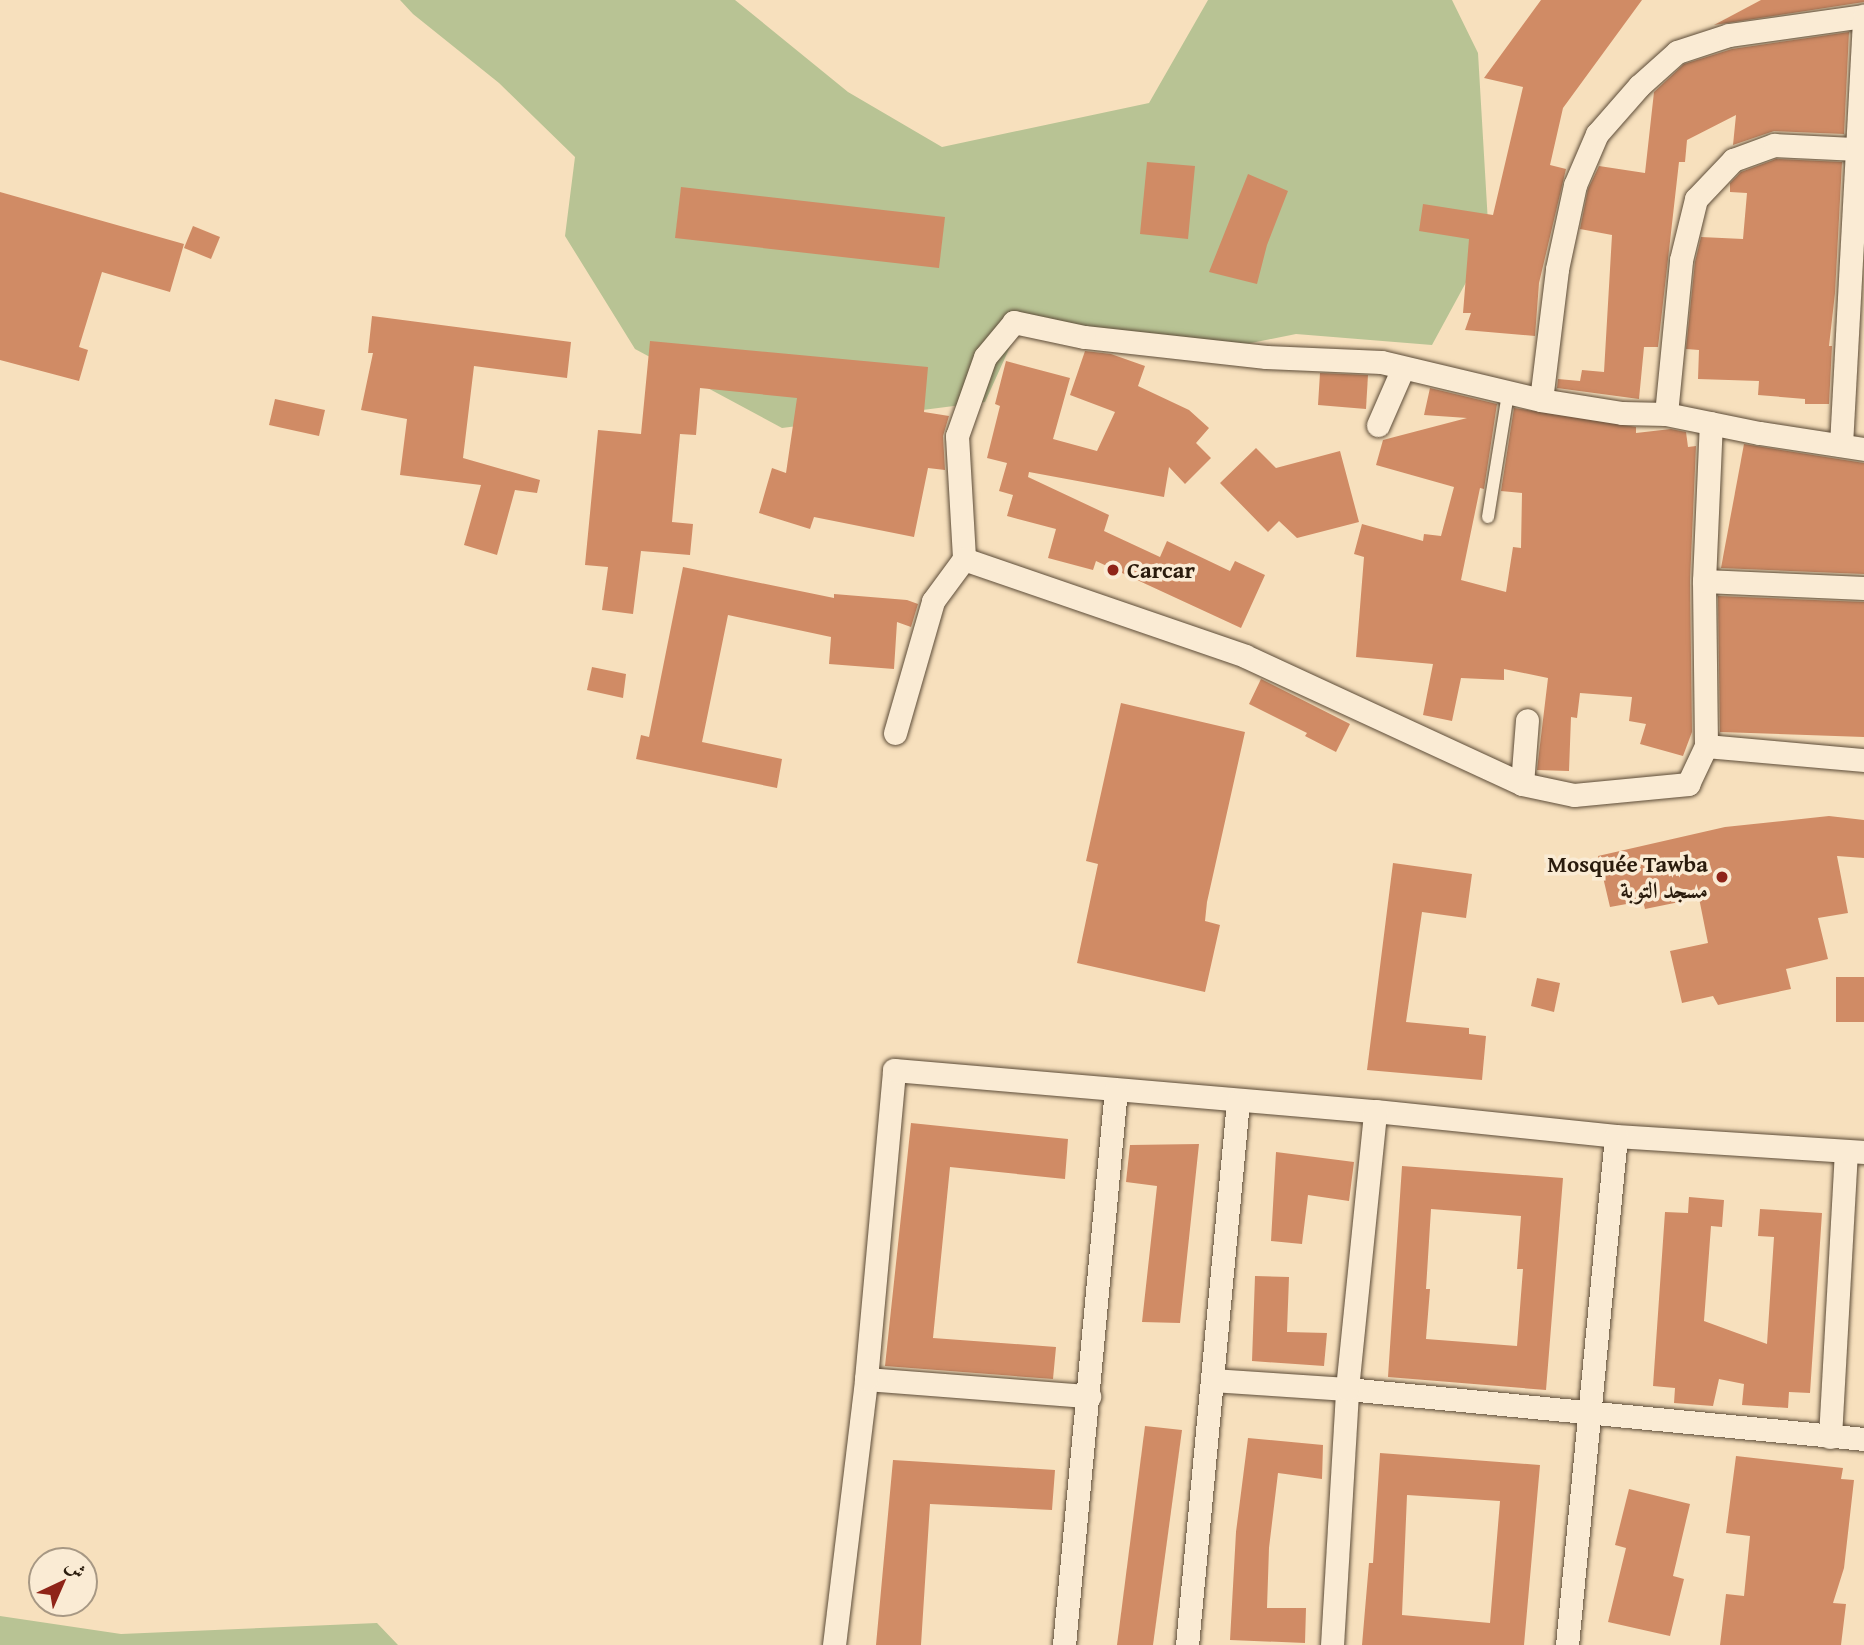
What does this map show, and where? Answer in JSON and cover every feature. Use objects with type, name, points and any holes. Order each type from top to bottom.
[{"type":"street","points":[[1541,400],[1556,269],[1575,185],[1597,134],[1639,86],[1677,52],[1729,35],[1864,16],[1841,445]]},
{"type":"street","points":[[1666,414],[1681,260],[1696,199],[1733,160],[1773,145],[1857,149]]},
{"type":"street","points":[[895,733],[933,601],[964,559],[957,436],[985,357],[1014,322],[1084,337],[1266,357],[1381,362],[1541,400],[1622,413],[1666,414],[1759,433],[1864,449]]},
{"type":"street","points":[[1378,425],[1404,368]]},
{"type":"street","points":[[964,559],[1245,656],[1522,784],[1574,795],[1688,784],[1706,746],[1704,581],[1711,423]]},
{"type":"street","points":[[1704,581],[1864,588]]},
{"type":"street","points":[[1522,784],[1527,720]]},
{"type":"street","points":[[1706,746],[1864,761]]},
{"type":"street","points":[[834,1645],[866,1379],[894,1070],[1375,1111],[1616,1136],[1855,1152],[1830,1437]]},
{"type":"street","points":[[1064,1645],[1116,1089]]},
{"type":"street","points":[[1187,1645],[1238,1101]]},
{"type":"street","points":[[1332,1645],[1347,1389],[1375,1111]]},
{"type":"street","points":[[1567,1645],[1616,1136]]},
{"type":"street","points":[[866,1379],[1089,1396]]},
{"type":"street","points":[[1212,1380],[1347,1389],[1864,1439]]},
{"type":"lane","points":[[1488,517],[1508,393]]},
{"type":"green space","points":[[400,0],[735,0],[848,92],[942,147],[1149,103],[1208,0],[1452,0],[1478,53],[1489,240],[1432,345],[1296,334],[1202,353],[1024,316],[985,402],[782,428],[635,349],[565,236],[575,157],[499,83],[413,14]]},
{"type":"green space","points":[[0,1616],[121,1634],[377,1623],[398,1645],[0,1645]]},
{"type":"building","points":[[1541,0],[1642,0],[1563,108],[1550,165],[1566,169],[1539,283],[1535,336],[1465,330],[1471,313],[1463,313],[1469,239],[1419,231],[1423,204],[1493,215],[1523,87],[1484,78]]},
{"type":"building","points":[[1761,0],[1864,0],[1864,2],[1714,25]]},
{"type":"building","points":[[1849,32],[1844,134],[1774,131],[1733,145],[1736,115],[1687,140],[1685,162],[1679,162],[1658,347],[1644,347],[1639,399],[1557,388],[1558,379],[1580,381],[1582,370],[1604,372],[1612,235],[1580,229],[1588,189],[1599,166],[1645,173],[1654,92],[1684,64],[1732,49]]},
{"type":"building","points":[[1776,159],[1842,162],[1835,293],[1829,346],[1832,346],[1829,404],[1805,404],[1805,399],[1758,395],[1759,381],[1698,379],[1699,350],[1686,349],[1695,262],[1701,237],[1743,239],[1747,193],[1730,192],[1730,183],[1741,172]]},
{"type":"building","points":[[1147,162],[1195,166],[1188,239],[1140,234]]},
{"type":"building","points":[[1248,174],[1288,191],[1267,245],[1257,284],[1209,272]]},
{"type":"building","points":[[681,187],[945,217],[939,268],[675,238]]},
{"type":"building","points":[[0,192],[184,244],[170,292],[102,272],[79,347],[88,350],[79,381],[0,360]]},
{"type":"building","points":[[193,226],[220,237],[211,259],[184,248]]},
{"type":"building","points":[[372,316],[571,342],[567,378],[474,366],[463,458],[540,480],[537,493],[515,490],[497,555],[464,545],[481,485],[400,475],[407,419],[361,410],[373,353],[368,353]]},
{"type":"building","points":[[650,341],[928,367],[924,412],[949,416],[943,436],[945,470],[928,468],[914,537],[814,517],[810,529],[759,513],[772,468],[786,473],[797,398],[700,388],[696,435],[680,434],[672,522],[693,524],[690,555],[641,551],[633,614],[602,610],[608,567],[585,565],[598,430],[641,434]]},
{"type":"building","points":[[1085,351],[1111,354],[1145,366],[1138,386],[1189,410],[1209,428],[1196,443],[1211,458],[1185,484],[1169,467],[1164,497],[1029,472],[1028,477],[1109,515],[1104,531],[1160,557],[1167,541],[1230,571],[1235,561],[1265,575],[1241,628],[1096,561],[1093,570],[1048,558],[1056,529],[1007,516],[1013,495],[999,491],[1007,463],[987,458],[1000,406],[995,404],[1006,361],[1070,378],[1053,439],[1097,451],[1115,412],[1070,395]]},
{"type":"building","points":[[1320,373],[1368,375],[1366,409],[1318,405]]},
{"type":"building","points":[[1430,388],[1497,404],[1484,489],[1480,488],[1461,580],[1506,592],[1513,547],[1521,548],[1522,493],[1501,491],[1514,408],[1636,427],[1636,433],[1671,429],[1686,432],[1688,447],[1696,446],[1690,581],[1692,732],[1683,756],[1640,744],[1646,724],[1629,721],[1632,697],[1580,693],[1577,718],[1571,717],[1569,771],[1537,770],[1548,678],[1504,669],[1504,680],[1461,678],[1452,721],[1423,715],[1433,664],[1356,657],[1364,557],[1354,554],[1362,524],[1423,541],[1424,534],[1441,536],[1454,487],[1376,465],[1383,440],[1467,418],[1424,415]]},
{"type":"building","points":[[275,399],[325,410],[319,436],[269,425]]},
{"type":"building","points":[[1744,444],[1864,463],[1864,574],[1721,568]]},
{"type":"building","points":[[1256,448],[1276,468],[1340,451],[1359,522],[1297,538],[1279,521],[1268,532],[1220,483]]},
{"type":"building","points":[[683,567],[834,598],[834,594],[907,600],[918,604],[911,627],[897,622],[894,669],[829,664],[831,637],[728,615],[702,742],[782,759],[777,788],[636,759],[641,735],[649,737]]},
{"type":"building","points":[[1718,596],[1864,602],[1864,737],[1720,732]]},
{"type":"building","points":[[592,667],[626,674],[623,698],[587,690]]},
{"type":"building","points":[[1261,679],[1350,724],[1336,752],[1305,736],[1307,733],[1249,704]]},
{"type":"building","points":[[1121,703],[1245,732],[1207,902],[1205,921],[1220,925],[1205,992],[1077,963],[1098,864],[1086,861]]},
{"type":"building","name":"Mosquée Tawba مسجد التوبة","points":[[1829,816],[1864,820],[1864,858],[1837,856],[1848,913],[1818,918],[1828,959],[1786,969],[1791,989],[1718,1005],[1713,996],[1682,1003],[1670,951],[1708,943],[1699,898],[1645,909],[1643,901],[1610,907],[1598,856],[1725,827]]},
{"type":"building","points":[[1393,863],[1472,874],[1466,918],[1422,912],[1406,1022],[1469,1028],[1469,1034],[1486,1036],[1482,1080],[1367,1070]]},
{"type":"building","points":[[1836,977],[1864,977],[1864,1022],[1836,1022]]},
{"type":"building","points":[[1537,978],[1560,983],[1554,1012],[1531,1006]]},
{"type":"building","points":[[911,1123],[1068,1139],[1065,1179],[950,1167],[933,1338],[1056,1347],[1053,1379],[885,1366]]},
{"type":"building","points":[[1199,1144],[1180,1323],[1142,1322],[1157,1186],[1126,1182],[1130,1145]]},
{"type":"building","points":[[1276,1152],[1354,1162],[1349,1201],[1308,1195],[1302,1244],[1271,1241]]},
{"type":"building","points":[[1402,1166],[1563,1178],[1546,1390],[1388,1377]],"holes":[[[1431,1209],[1521,1216],[1517,1269],[1523,1269],[1517,1346],[1426,1339]]]},
{"type":"building","points":[[1689,1197],[1724,1200],[1722,1227],[1711,1226],[1704,1321],[1767,1344],[1774,1237],[1758,1236],[1760,1209],[1822,1213],[1810,1393],[1789,1392],[1788,1408],[1742,1405],[1744,1384],[1719,1379],[1713,1406],[1674,1403],[1675,1388],[1653,1386],[1665,1212],[1688,1213]]},
{"type":"building","points":[[1255,1276],[1289,1277],[1287,1332],[1327,1333],[1324,1366],[1252,1361]]},
{"type":"building","points":[[1145,1426],[1182,1430],[1153,1645],[1117,1645]]},
{"type":"building","points":[[1248,1438],[1323,1445],[1322,1479],[1278,1473],[1269,1548],[1267,1608],[1306,1608],[1305,1643],[1230,1640],[1236,1532]]},
{"type":"building","points":[[1380,1453],[1540,1465],[1524,1645],[1362,1645],[1369,1563],[1373,1563]],"holes":[[[1407,1495],[1500,1501],[1490,1623],[1402,1615]]]},
{"type":"building","points":[[1736,1456],[1843,1468],[1841,1479],[1854,1480],[1844,1568],[1833,1603],[1846,1604],[1841,1645],[1720,1645],[1726,1594],[1744,1596],[1750,1536],[1726,1533]]},
{"type":"building","points":[[893,1460],[1055,1470],[1052,1510],[930,1504],[921,1645],[876,1645]]},
{"type":"building","points":[[1629,1489],[1690,1504],[1673,1576],[1684,1579],[1670,1636],[1608,1622],[1626,1548],[1615,1545]]},
{"type":"place","name":"Carcar","points":[[1113,570]]},
{"type":"place","name":"Mosquée Tawba مسجد التوبة","points":[[1722,877]]}]
